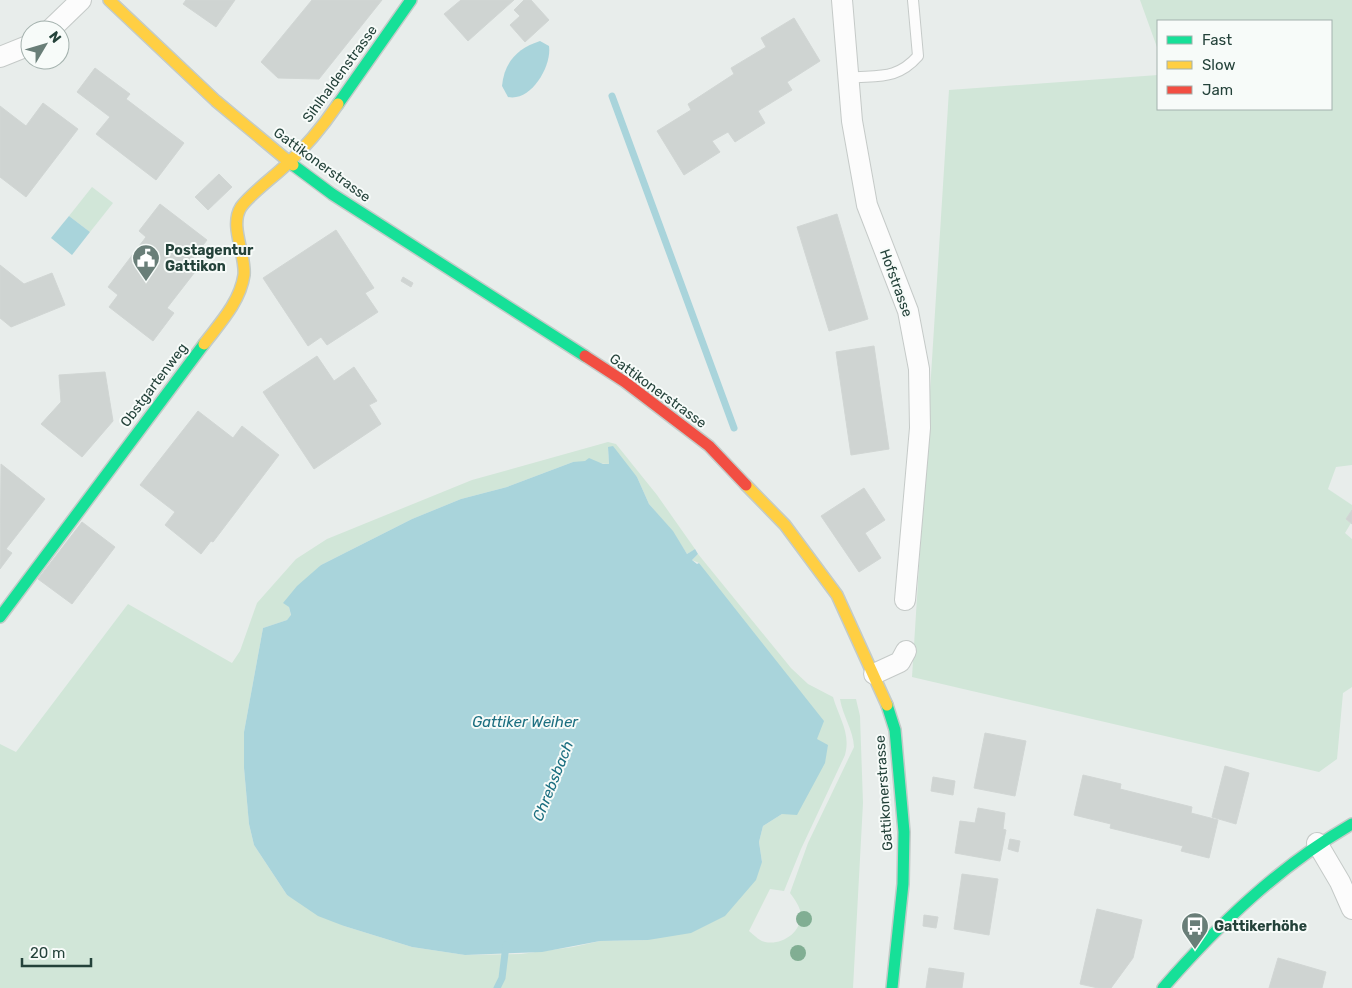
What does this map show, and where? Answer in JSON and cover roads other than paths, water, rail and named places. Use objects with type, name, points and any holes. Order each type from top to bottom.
[{"type":"main road","name":"Gattikonerstrasse","points":[[108,0],[172,63],[289,163],[332,194],[625,382],[708,446],[785,525],[837,595],[883,692],[895,730],[904,832],[903,884],[892,988]]},
{"type":"main road","name":"Sihlhaldenstrasse","points":[[289,163],[321,128],[411,0]]},
{"type":"main road","name":"Obstgartenweg","points":[[0,617],[234,304],[240,289],[244,269],[237,217],[241,207],[289,163]]},
{"type":"main road","points":[[1163,988],[1195,950],[1263,884],[1317,843],[1352,824]]},
{"type":"street","points":[[60,20],[81,0]]},
{"type":"street","name":"Hofstrasse","points":[[842,0],[852,121],[867,205],[908,311],[919,369],[920,428],[905,600]]},
{"type":"street","points":[[0,57],[20,49]]},
{"type":"street","points":[[874,674],[900,662],[906,650]]},
{"type":"street","points":[[1317,843],[1340,882],[1352,910]]},
{"type":"lane","points":[[849,78],[890,76],[909,67],[918,56],[913,0]]},
{"type":"water","points":[[540,41],[549,46],[549,54],[547,63],[538,81],[525,94],[508,97],[502,86],[503,77],[509,63],[519,52]]},
{"type":"water","points":[[69,216],[90,232],[72,255],[51,238]]},
{"type":"water","name":"Gattiker Weiher","points":[[613,446],[637,477],[649,504],[673,531],[687,554],[695,549],[698,554],[692,560],[697,564],[699,563],[824,721],[817,739],[828,745],[825,763],[797,815],[782,814],[763,826],[759,842],[762,862],[756,880],[725,916],[691,933],[648,940],[600,941],[542,952],[465,955],[412,947],[318,916],[287,895],[254,845],[249,824],[244,768],[244,732],[263,628],[287,620],[291,615],[289,607],[283,603],[297,586],[321,565],[412,519],[461,499],[507,487],[573,462],[585,461],[589,458],[603,464],[609,464],[608,447]]},
{"type":"waterway","points":[[612,96],[734,428]]},
{"type":"waterway","name":"Chrebsbach","points":[[497,988],[502,978],[506,945]]},
{"type":"place","name":"Postagentur Gattikon","points":[[146,282]]},
{"type":"place","name":"Gattikerhöhe","points":[[1195,950]]}]
